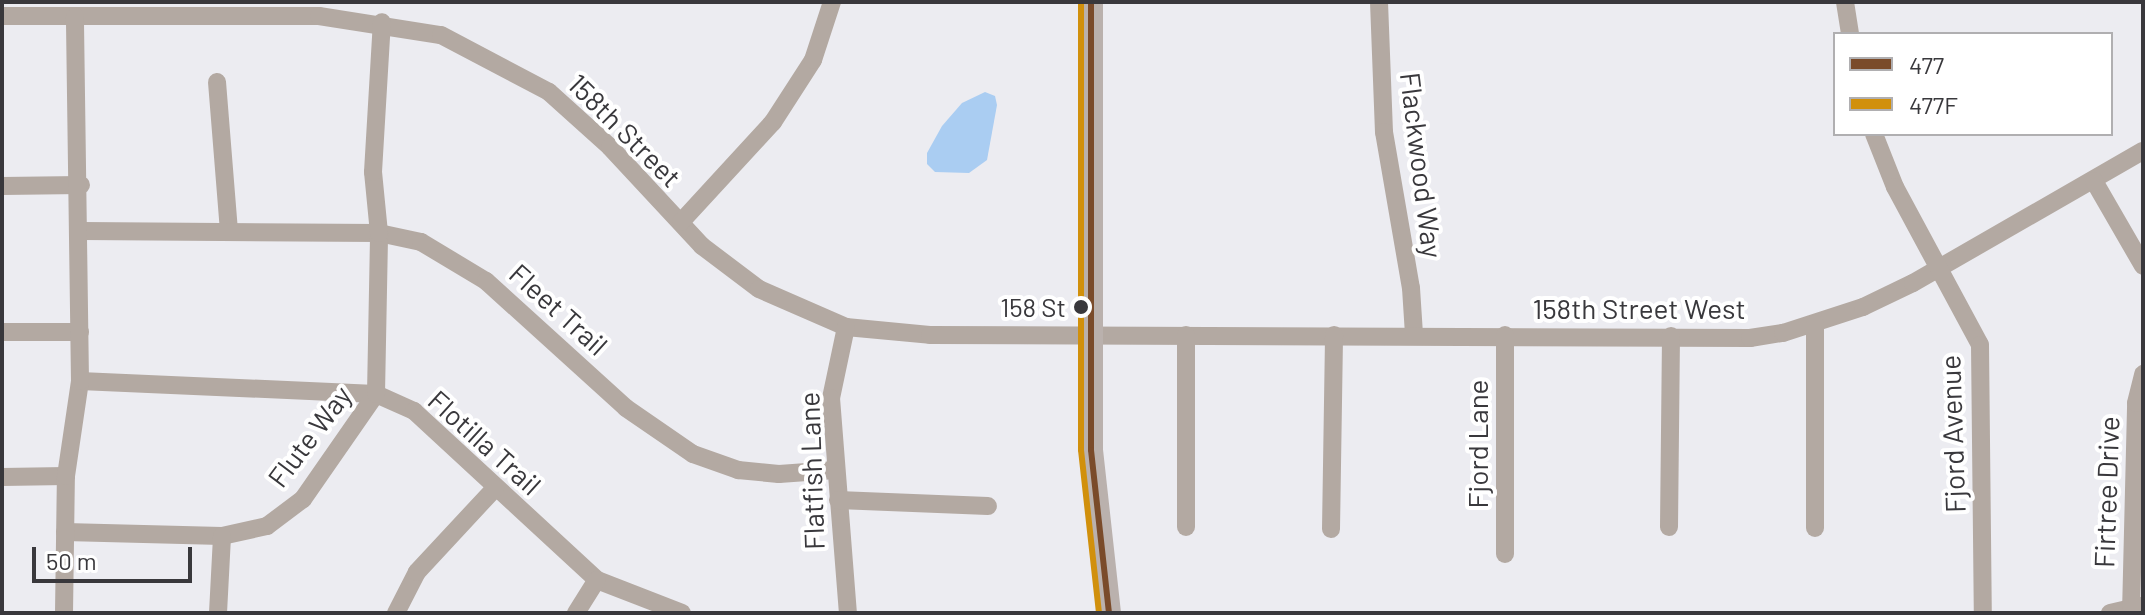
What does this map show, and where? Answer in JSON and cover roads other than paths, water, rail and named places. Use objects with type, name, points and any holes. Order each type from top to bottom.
[{"type":"street","points":[[681,222],[773,122],[813,60],[832,2]]},
{"type":"street","points":[[1091,2],[1093,490],[1109,613]]},
{"type":"street","name":"Flackwood Way","points":[[1379,2],[1384,132],[1411,288],[1414,335]]},
{"type":"street","points":[[1845,2],[1850,32]]},
{"type":"street","name":"158th Street","points":[[2,16],[319,16],[382,22],[441,35],[549,92],[591,127],[702,246],[759,289],[846,327],[930,335],[1090,335]]},
{"type":"street","points":[[64,613],[66,476],[80,381],[82,231],[75,17]]},
{"type":"street","name":"Flute Way","points":[[65,532],[222,536],[267,526],[303,499],[376,394],[379,233],[373,172],[382,22]]},
{"type":"street","points":[[217,82],[229,230]]},
{"type":"street","name":"Fjord Avenue","points":[[1875,136],[1980,345],[1983,613]]},
{"type":"street","name":"158th Street West","points":[[1090,335],[1750,338],[1815,324],[1863,307],[1939,268],[2143,151]]},
{"type":"street","points":[[2094,181],[2143,266]]},
{"type":"street","points":[[2,186],[81,185]]},
{"type":"street","name":"Fleet Trail","points":[[82,231],[379,233],[421,242],[476,274],[626,408],[693,454],[751,471],[835,470]]},
{"type":"street","points":[[1815,324],[1815,528]]},
{"type":"street","name":"Flatfish Lane","points":[[846,327],[831,398],[848,613]]},
{"type":"street","points":[[2,332],[80,332]]},
{"type":"street","points":[[1186,335],[1186,527]]},
{"type":"street","points":[[1331,529],[1334,335]]},
{"type":"street","name":"Fjord Lane","points":[[1505,335],[1505,554]]},
{"type":"street","points":[[1669,527],[1671,336]]},
{"type":"street","name":"Firtree Drive","points":[[2135,608],[2136,403],[2143,374]]},
{"type":"street","name":"Flotilla Trail","points":[[80,381],[376,394],[414,411],[597,580],[682,613]]},
{"type":"street","points":[[2,477],[66,476]]},
{"type":"street","points":[[396,613],[417,572],[495,488]]},
{"type":"street","points":[[838,500],[988,506]]},
{"type":"street","points":[[218,613],[222,536]]},
{"type":"street","points":[[576,613],[597,580]]},
{"type":"street","points":[[2110,613],[2135,608]]},
{"type":"water","points":[[985,92],[995,96],[997,105],[987,160],[969,173],[935,172],[927,164],[927,153],[942,126],[962,103]]},
{"type":"place","name":"158 St","points":[[1081,307]]}]
